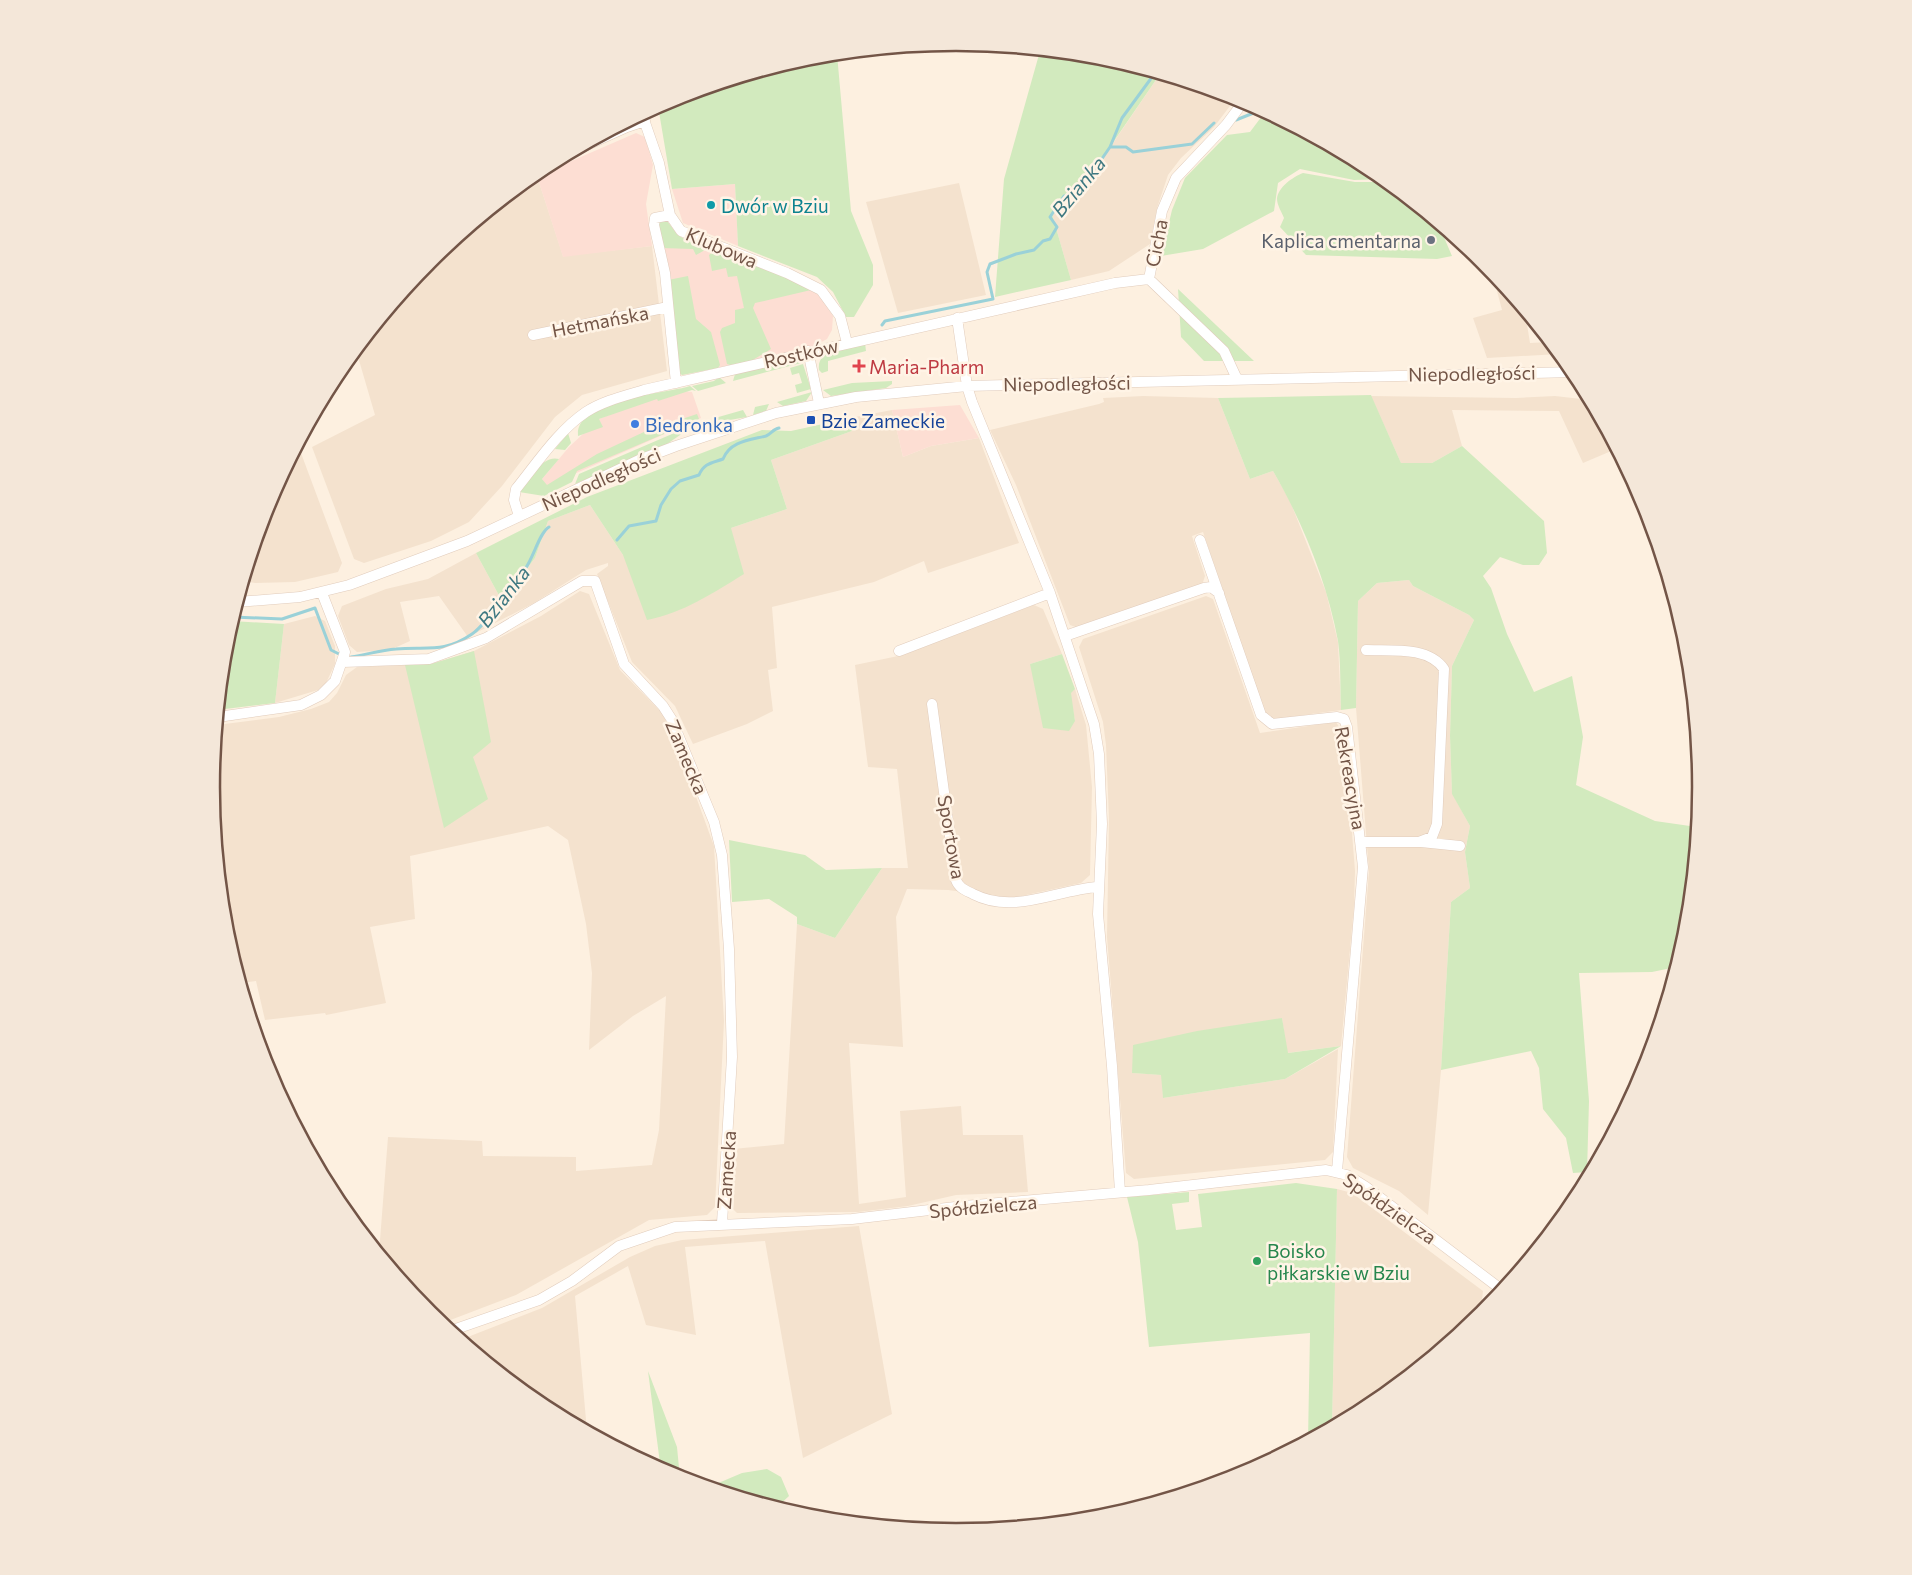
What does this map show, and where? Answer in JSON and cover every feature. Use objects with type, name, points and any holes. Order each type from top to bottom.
[{"type":"street","name":"Cicha","points":[[1237,379],[1224,351],[1149,279],[1162,210],[1176,178],[1226,125],[1239,107]]},
{"type":"street","name":"Klubowa","points":[[644,121],[659,163],[670,215],[681,231],[689,236],[787,273],[821,290],[840,316],[847,343]]},
{"type":"street","name":"Hetmańska","points":[[670,215],[659,216],[654,221],[665,273],[676,383]]},
{"type":"street","name":"Rostków","points":[[519,516],[514,500],[516,490],[573,422],[586,412],[613,399],[808,351],[1115,283],[1149,279]]},
{"type":"street","name":"Hetmańska","points":[[532,334],[668,307]]},
{"type":"street","points":[[957,318],[967,386],[1050,593],[1094,724],[1099,754],[1102,824],[1098,887],[1120,1192]]},
{"type":"street","points":[[808,351],[819,403]]},
{"type":"street","name":"Niepodległości","points":[[244,602],[277,601],[322,593],[417,561],[467,541],[639,460],[752,420],[819,403],[897,391],[967,386],[1564,372]]},
{"type":"street","name":"Rekreacyjna","points":[[1200,540],[1261,715],[1272,724],[1337,717],[1344,719],[1347,727],[1362,842],[1361,903],[1337,1171]]},
{"type":"street","name":"Zamecka","points":[[343,662],[429,659],[486,638],[582,581],[594,581],[624,664],[663,706],[672,720],[720,840],[729,949],[732,1057],[722,1223]]},
{"type":"street","points":[[1065,636],[1204,588],[1211,588],[1219,593]]},
{"type":"street","points":[[223,716],[301,705],[321,695],[335,681],[345,652],[322,593]]},
{"type":"street","points":[[899,651],[1050,593]]},
{"type":"street","points":[[1366,650],[1425,654],[1438,662],[1444,669],[1436,824],[1432,837],[1419,842]]},
{"type":"street","name":"Sportowa","points":[[932,704],[956,880],[959,886],[985,900],[1006,904],[1040,899],[1073,889],[1098,887]]},
{"type":"street","name":"Rekreacyjna","points":[[1362,842],[1419,842],[1460,846]]},
{"type":"street","name":"Spółdzielcza","points":[[457,1328],[539,1300],[566,1285],[607,1254],[638,1238],[675,1227],[722,1223],[780,1223],[852,1219],[1326,1170],[1337,1171],[1366,1187],[1497,1286]]},
{"type":"shaded area","points":[[1157,79],[1231,104],[1214,127],[1181,158],[1168,175],[1157,208],[1150,244],[1109,271],[1071,280],[1052,214],[1063,200],[1094,171]]},
{"type":"shaded area","points":[[636,133],[645,137],[653,165],[646,204],[652,246],[563,257],[539,181],[566,163]]},
{"type":"shaded area","points":[[539,181],[563,256],[652,246],[667,371],[582,395],[555,417],[502,486],[469,522],[431,541],[364,563],[354,559],[312,447],[375,415],[358,358],[402,302],[435,267],[508,203]]},
{"type":"shaded area","points":[[959,183],[986,295],[898,313],[866,202]]},
{"type":"shaded area","points":[[735,184],[738,246],[683,223],[672,189]]},
{"type":"shaded area","points":[[658,219],[667,221],[678,235],[686,240],[765,269],[817,292],[833,316],[832,330],[827,339],[814,346],[778,355],[682,375]]},
{"type":"shaded area","points":[[1496,287],[1527,323],[1530,343],[1542,342],[1551,354],[1487,358],[1473,318],[1502,310]]},
{"type":"shaded area","points":[[682,391],[692,392],[701,418],[547,486],[542,479],[569,447],[599,419],[631,406]]},
{"type":"shaded area","points":[[1143,396],[1218,398],[1250,479],[1273,471],[1290,501],[1326,592],[1338,642],[1341,710],[1274,719],[1265,713],[1203,532],[1192,536],[1205,576],[1202,585],[1078,628],[1070,625],[1016,485],[990,430],[1099,404],[1104,402],[1103,398]]},
{"type":"shaded area","points":[[1371,396],[1516,398],[1555,396],[1581,399],[1611,451],[1583,463],[1559,411],[1452,410],[1462,446],[1432,463],[1401,463]]},
{"type":"shaded area","points":[[960,405],[979,438],[931,446],[903,457],[892,410]]},
{"type":"shaded area","points":[[892,410],[903,457],[931,446],[979,438],[1019,543],[928,573],[924,561],[874,582],[772,607],[777,668],[768,670],[773,711],[747,724],[693,744],[675,706],[632,662],[597,574],[608,566],[608,563],[586,570],[534,603],[468,637],[439,596],[400,602],[410,641],[390,650],[357,652],[349,645],[338,616],[342,606],[386,589],[428,579],[476,553],[502,601],[535,558],[548,521],[590,505],[623,555],[731,528],[787,509],[771,460],[852,431],[850,418]]},
{"type":"shaded area","points":[[301,453],[342,563],[338,572],[295,582],[250,582],[259,551],[276,506]]},
{"type":"shaded area","points":[[1409,580],[1413,586],[1469,615],[1474,620],[1452,666],[1450,736],[1452,793],[1470,826],[1465,852],[1470,888],[1451,902],[1441,1070],[1428,1215],[1399,1191],[1353,1168],[1347,1157],[1369,871],[1356,708],[1358,601],[1377,583]]},
{"type":"shaded area","points":[[580,591],[589,594],[620,670],[662,713],[676,742],[714,846],[724,1021],[715,1207],[707,1215],[649,1220],[516,1295],[449,1321],[402,1273],[380,1245],[388,1137],[482,1141],[483,1156],[576,1157],[576,1171],[652,1165],[659,1130],[666,996],[633,1016],[589,1050],[592,973],[586,924],[568,840],[548,826],[410,856],[415,919],[370,927],[386,1003],[326,1015],[325,1013],[265,1020],[256,981],[246,982],[245,978],[226,884],[221,836],[220,788],[223,724],[279,717],[311,709],[329,702],[337,693],[346,675],[357,667],[431,664],[474,651],[541,616]]},
{"type":"shaded area","points":[[1206,596],[1213,599],[1260,733],[1336,722],[1341,730],[1355,871],[1354,906],[1341,1046],[1287,1053],[1282,1018],[1133,1073],[1162,1075],[1163,1098],[1285,1079],[1338,1049],[1333,1152],[1325,1160],[1134,1179],[1126,1173],[1107,937],[1109,819],[1106,745],[1103,722],[1079,647],[1083,639]]},
{"type":"shaded area","points":[[1034,605],[1043,609],[1062,654],[1030,664],[1075,721],[1070,693],[1075,689],[1086,725],[1092,787],[1090,875],[1081,883],[1012,898],[948,890],[907,889],[896,917],[903,1047],[849,1043],[859,1204],[906,1197],[900,1111],[961,1106],[963,1135],[1023,1135],[1028,1192],[956,1195],[908,1206],[858,1212],[737,1213],[730,1206],[733,1149],[784,1144],[797,924],[835,938],[882,868],[908,868],[897,769],[868,767],[855,665],[903,655]]},
{"type":"shaded area","points":[[315,616],[325,621],[335,646],[335,664],[326,683],[318,690],[275,703],[284,624]]},
{"type":"shaded area","points":[[1337,1189],[1352,1193],[1483,1291],[1482,1303],[1441,1341],[1404,1372],[1365,1400],[1332,1420]]},
{"type":"shaded area","points":[[859,1226],[892,1414],[803,1458],[765,1241],[685,1247],[696,1335],[646,1325],[628,1266],[575,1296],[586,1424],[547,1400],[508,1372],[467,1337],[542,1308],[630,1257],[655,1246],[682,1240]]},
{"type":"green space","points":[[1038,57],[1100,65],[1157,79],[1077,195],[1063,200],[1052,214],[1071,280],[995,297],[1004,179]]},
{"type":"green space","points":[[838,61],[851,211],[873,265],[873,285],[854,317],[846,317],[833,292],[817,277],[738,246],[735,184],[672,189],[659,114],[719,90],[765,76]]},
{"type":"green space","points":[[1261,117],[1324,150],[1371,179],[1354,180],[1300,169],[1278,183],[1274,211],[1203,249],[1161,256],[1172,210],[1185,178],[1227,135],[1250,132]]},
{"type":"green space","points":[[1303,173],[1355,182],[1375,182],[1404,203],[1444,236],[1452,256],[1437,259],[1306,255],[1280,227],[1284,218],[1277,199],[1278,195],[1280,190],[1295,177]]},
{"type":"green space","points":[[658,219],[667,221],[678,235],[704,247],[705,250],[696,255],[693,249],[661,248]]},
{"type":"green space","points":[[715,250],[812,288],[811,290],[755,303],[753,308],[771,349],[751,361],[727,364],[720,332],[722,328],[735,323],[735,310],[744,308],[737,276],[728,277],[726,268],[712,271],[709,255]]},
{"type":"green space","points":[[688,276],[696,319],[711,332],[720,365],[718,368],[682,375],[679,373],[668,280]]},
{"type":"green space","points":[[1178,289],[1254,361],[1204,361],[1181,337]]},
{"type":"green space","points":[[865,343],[866,351],[828,361],[828,371],[822,373],[819,370],[819,363],[828,353]]},
{"type":"green space","points":[[793,359],[801,363],[733,381],[735,374]]},
{"type":"green space","points":[[803,364],[811,389],[797,393],[795,385],[802,383],[799,373],[792,375],[790,368]]},
{"type":"green space","points":[[719,377],[726,383],[698,391],[692,386],[714,381]]},
{"type":"green space","points":[[892,381],[892,384],[886,388],[831,396],[823,390],[852,383]]},
{"type":"green space","points":[[690,386],[696,391],[692,390],[658,401],[657,399],[599,419],[603,427],[578,436],[581,423],[591,413],[606,406],[643,395]]},
{"type":"green space","points":[[812,392],[806,401],[783,406],[777,402]]},
{"type":"green space","points":[[1371,395],[1401,463],[1432,463],[1462,446],[1544,521],[1547,553],[1539,565],[1523,565],[1500,557],[1483,576],[1491,588],[1507,634],[1534,692],[1572,676],[1583,737],[1576,785],[1655,821],[1691,826],[1686,884],[1669,968],[1652,972],[1579,973],[1589,1101],[1587,1167],[1584,1172],[1573,1173],[1566,1138],[1543,1109],[1539,1068],[1531,1051],[1441,1070],[1451,902],[1470,888],[1465,852],[1470,826],[1452,794],[1450,736],[1452,666],[1474,620],[1469,615],[1413,586],[1409,580],[1377,583],[1358,601],[1356,708],[1341,710],[1338,641],[1321,575],[1313,553],[1273,471],[1250,479],[1218,398]]},
{"type":"green space","points":[[769,404],[766,411],[753,415],[755,407]]},
{"type":"green space","points":[[743,410],[747,417],[712,423],[715,418]]},
{"type":"green space","points":[[697,414],[699,419],[577,471],[572,482],[544,496],[519,492],[536,469],[547,460],[559,459],[542,479],[547,485],[597,454],[646,431]]},
{"type":"green space","points":[[850,418],[852,431],[771,460],[787,509],[731,528],[744,574],[673,613],[647,620],[623,555],[590,505],[548,521],[535,558],[502,601],[476,553],[587,497],[762,430],[791,431]]},
{"type":"green space","points":[[679,431],[683,433],[667,444],[575,484],[579,474]]},
{"type":"green space","points":[[568,433],[571,443],[565,450],[555,449]]},
{"type":"green space","points":[[239,621],[284,624],[275,703],[225,709],[226,691]]},
{"type":"green space","points":[[474,651],[491,742],[473,757],[488,799],[444,828],[405,665],[431,664]]},
{"type":"green space","points":[[1062,654],[1075,689],[1071,693],[1075,721],[1069,731],[1043,728],[1030,664]]},
{"type":"green space","points":[[729,840],[805,855],[826,870],[882,868],[835,938],[797,924],[797,917],[769,899],[732,902]]},
{"type":"green space","points":[[1282,1018],[1288,1053],[1341,1046],[1285,1079],[1163,1098],[1161,1075],[1132,1073],[1133,1045],[1197,1031]]},
{"type":"green space","points":[[1296,1183],[1337,1189],[1332,1420],[1308,1434],[1310,1333],[1149,1347],[1138,1242],[1127,1197],[1189,1192],[1189,1202],[1172,1204],[1176,1230],[1202,1227],[1198,1194]]},
{"type":"green space","points":[[648,1371],[677,1447],[679,1470],[660,1462]]},
{"type":"green space","points":[[767,1469],[781,1477],[789,1496],[782,1503],[716,1484],[742,1473]]},
{"type":"waterway","points":[[1110,147],[1122,118],[1152,77]]},
{"type":"waterway","name":"Bzianka","points":[[1236,120],[1252,113]]},
{"type":"waterway","name":"Bzianka","points":[[882,325],[885,321],[993,299],[987,272],[990,264],[1016,254],[1034,250],[1043,241],[1050,239],[1057,227],[1050,217],[1064,196],[1077,195],[1110,147],[1126,147],[1133,152],[1192,144],[1214,123]]},
{"type":"waterway","name":"Bzianka","points":[[617,540],[629,526],[656,521],[661,505],[671,489],[680,481],[699,475],[706,466],[723,459],[730,448],[735,445],[766,436],[779,428]]},
{"type":"waterway","name":"Bzianka","points":[[351,657],[407,648],[443,647],[472,634],[492,613],[525,569],[542,534],[549,527]]},
{"type":"waterway","name":"Bzianka","points":[[240,617],[282,619],[315,608],[331,650],[339,654]]},
{"type":"place","name":"Dwór w Bziu","points":[[711,205]]},
{"type":"place","name":"Kaplica cmentarna","points":[[1431,240]]},
{"type":"place","name":"Maria-Pharm","points":[[859,366]]},
{"type":"place","name":"Bzie Zameckie","points":[[811,420]]},
{"type":"place","name":"Biedronka","points":[[635,424]]},
{"type":"place","name":"Boisko piłkarskie w Bziu","points":[[1257,1261]]}]
